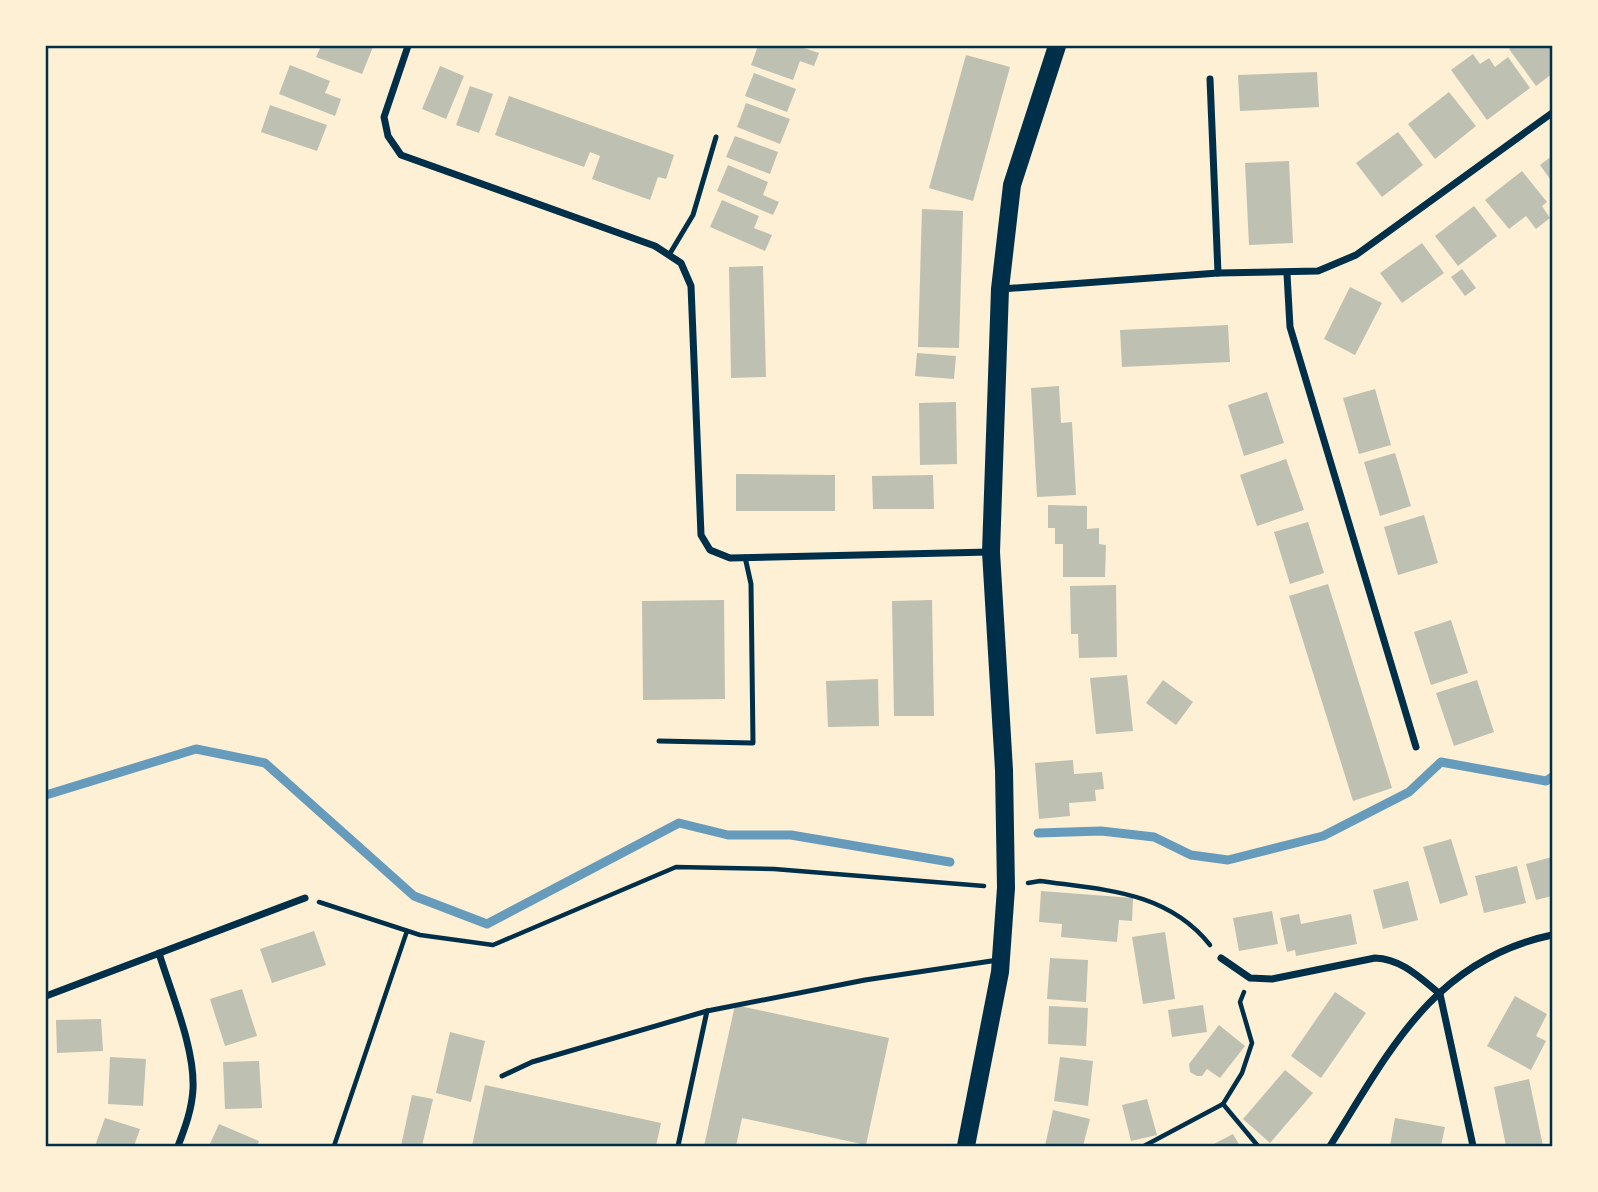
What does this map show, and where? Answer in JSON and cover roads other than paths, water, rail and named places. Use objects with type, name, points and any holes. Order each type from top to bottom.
[{"type":"main road","points":[[966,1146],[1001,960],[1006,888],[991,552],[1000,289],[1012,185],[1057,46]]},
{"type":"street","points":[[408,46],[384,117],[388,136],[401,155],[655,246],[681,263],[691,286],[701,535],[710,550],[730,558],[991,552]]},
{"type":"street","points":[[1210,79],[1218,273]]},
{"type":"street","points":[[1000,289],[1218,273],[1287,274],[1318,271],[1356,255],[1552,113]]},
{"type":"street","points":[[1287,274],[1290,327],[1416,747]]},
{"type":"street","points":[[46,996],[305,898]]},
{"type":"street","points":[[1330,1146],[1417,1013],[1468,970],[1502,949],[1552,935]]},
{"type":"street","points":[[159,953],[185,1038],[194,1087],[190,1111],[178,1146]]},
{"type":"street","points":[[1221,958],[1250,978],[1272,979],[1375,958],[1390,959],[1440,994],[1473,1146]]},
{"type":"lane","points":[[669,255],[692,215],[716,137]]},
{"type":"lane","points":[[659,741],[753,743],[751,584],[745,557]]},
{"type":"lane","points":[[502,1076],[532,1062],[706,1011],[865,980],[1001,960]]},
{"type":"lane","points":[[678,1146],[706,1011]]},
{"type":"waterway","points":[[46,795],[196,749],[265,763],[414,896],[487,924],[679,823],[728,835],[791,835],[950,862]]},
{"type":"waterway","points":[[1038,833],[1101,831],[1154,837],[1191,855],[1228,860],[1323,836],[1409,792],[1441,762],[1546,781],[1552,777]]}]
